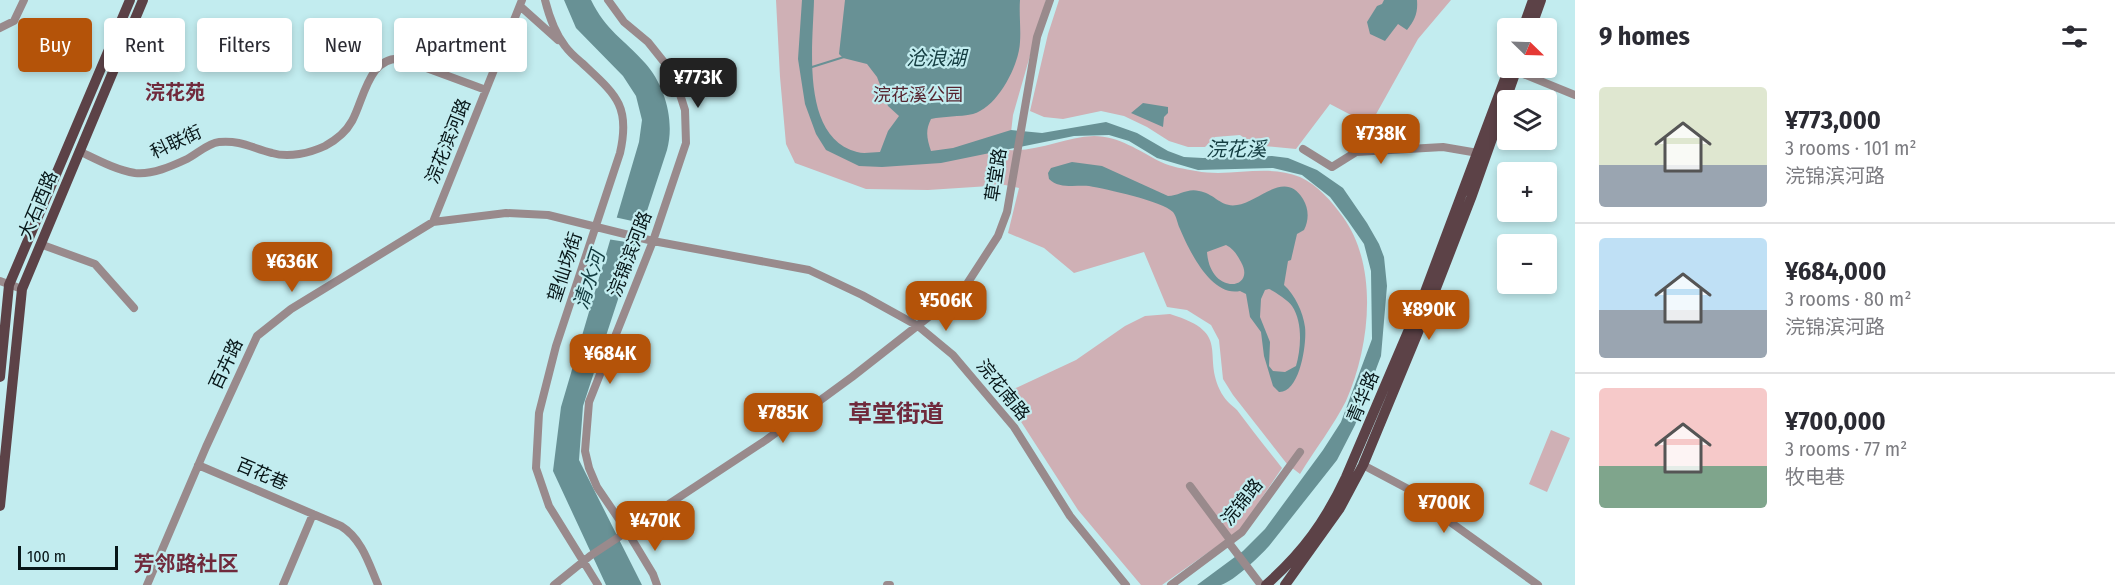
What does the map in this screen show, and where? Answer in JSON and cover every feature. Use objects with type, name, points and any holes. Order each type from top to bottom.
[{"type":"main road","name":"大石西路","points":[[0,377],[4,283],[130,0]]},
{"type":"main road","name":"大石西路","points":[[0,506],[22,289],[143,0]]},
{"type":"main road","points":[[1527,18],[1533,0]]},
{"type":"main road","points":[[1535,18],[1541,0]]},
{"type":"main road","name":"青华路","points":[[1266,585],[1306,546],[1343,484],[1425,292],[1478,153],[1510,78]]},
{"type":"main road","name":"青华路","points":[[1285,585],[1340,508],[1363,465],[1445,263],[1511,78]]},
{"type":"street","points":[[0,28],[14,21],[24,0]]},
{"type":"street","name":"浣花滨河路","points":[[545,0],[554,29],[566,48]]},
{"type":"street","name":"浣锦滨河路","points":[[608,0],[624,22],[648,42],[668,68],[677,85],[685,111],[686,143],[653,241],[589,402],[585,451],[589,468],[597,487],[624,533]]},
{"type":"street","name":"草堂路","points":[[554,585],[586,558],[766,440],[963,290],[998,236],[1007,212],[1037,38],[1050,0]]},
{"type":"street","name":"浣花滨河路","points":[[433,222],[521,3],[609,88],[620,105],[624,117],[625,132],[620,153],[595,227]]},
{"type":"street","name":"科联街","points":[[79,151],[135,173],[154,171],[189,158],[216,142],[241,142],[274,154],[301,154],[325,146],[346,130],[374,72],[380,65],[395,58],[486,90]]},
{"type":"street","points":[[1535,78],[1575,95]]},
{"type":"street","points":[[1303,148],[1332,167],[1356,152],[1443,147],[1478,153]]},
{"type":"street","name":"百卉路","points":[[147,585],[198,465],[257,336],[291,309],[433,222],[506,213],[548,215],[595,227]]},
{"type":"street","name":"浣花南路","points":[[595,227],[653,241],[808,270],[862,295],[918,326],[952,355],[1014,427],[1070,516],[1126,585]]},
{"type":"street","name":"望仙场街","points":[[595,227],[556,346],[539,413],[536,468],[549,506],[586,558],[598,585]]},
{"type":"street","points":[[39,244],[95,264],[134,308]]},
{"type":"street","points":[[4,283],[22,289]]},
{"type":"street","name":"浣锦路","points":[[1171,585],[1242,532],[1300,452]]},
{"type":"street","name":"百花巷","points":[[198,465],[352,533],[367,558],[378,585]]},
{"type":"street","points":[[1363,465],[1412,491],[1446,519],[1538,585]]},
{"type":"street","points":[[1190,486],[1237,555],[1261,585]]},
{"type":"street","points":[[283,585],[313,514]]},
{"type":"street","points":[[624,533],[653,574],[657,585]]},
{"type":"green space","name":"浣花溪公园","points":[[776,0],[1046,0],[1013,115],[1009,150],[1030,149],[1083,137],[1103,137],[1120,141],[1174,167],[1209,173],[1274,171],[1300,177],[1319,189],[1339,211],[1354,237],[1362,259],[1367,307],[1361,356],[1346,401],[1300,474],[1287,464],[1223,379],[1219,340],[1211,325],[1187,310],[1167,307],[1144,252],[1074,273],[1044,248],[1008,233],[1019,188],[1005,185],[928,190],[866,189],[795,163],[786,144]]},
{"type":"green space","points":[[1059,0],[1451,0],[1418,39],[1370,125],[1330,104],[1296,149],[1255,145],[1240,135],[1215,137],[1205,147],[1188,147],[1169,141],[1124,116],[1101,111],[1063,119],[1044,117],[1030,111],[1048,34]]},
{"type":"green space","points":[[1170,314],[1203,330],[1209,338],[1217,382],[1224,397],[1237,410],[1282,468],[1240,530],[1162,585],[1141,585],[1078,510],[1003,394],[1076,360],[1125,326],[1145,316]]},
{"type":"green space","points":[[1551,430],[1570,438],[1547,492],[1529,484]]},
{"type":"water","points":[[564,0],[591,0],[603,20],[652,72],[663,93],[669,116],[667,150],[583,406],[579,460],[642,585],[606,585],[553,471],[561,407],[639,142],[642,120],[636,96],[623,76],[576,28]]},
{"type":"water","name":"沧浪湖","points":[[802,0],[814,0],[812,63],[818,109],[826,128],[839,143],[857,152],[880,152],[888,131],[899,116],[888,106],[877,77],[867,64],[843,58],[839,54],[845,0],[1020,0],[1019,52],[1005,85],[990,104],[982,110],[968,115],[931,119],[927,135],[931,151],[953,148],[1011,130],[1042,133],[1106,122],[1137,133],[1168,151],[1184,157],[1272,156],[1288,158],[1317,170],[1343,188],[1367,223],[1384,257],[1387,286],[1381,356],[1355,425],[1337,460],[1269,546],[1240,574],[1221,585],[1197,585],[1243,551],[1265,529],[1323,450],[1341,422],[1372,339],[1371,271],[1364,244],[1330,197],[1302,175],[1273,168],[1198,170],[1157,158],[1129,141],[1109,135],[1074,136],[941,163],[882,167],[859,166],[826,150],[816,134],[805,104],[798,59]]},
{"type":"water","points":[[1384,0],[1417,0],[1415,16],[1407,30],[1398,24],[1385,41],[1370,34],[1367,22],[1377,6]]},
{"type":"water","points":[[1143,103],[1168,107],[1163,127],[1131,113]]},
{"type":"water","points":[[1072,162],[1102,166],[1168,196],[1195,190],[1231,205],[1245,203],[1280,187],[1288,187],[1296,191],[1303,199],[1308,214],[1304,230],[1297,234],[1291,260],[1288,261],[1284,285],[1298,304],[1305,327],[1301,366],[1292,385],[1279,392],[1273,386],[1264,356],[1261,332],[1250,317],[1246,294],[1220,287],[1202,270],[1173,212],[1158,204],[1120,193],[1089,186],[1058,184],[1049,179],[1048,173],[1051,168]],"holes":[[[1226,245],[1237,255],[1244,271],[1243,278],[1238,283],[1223,282],[1210,266],[1207,252]],[[1269,289],[1290,304],[1298,320],[1300,336],[1298,359],[1296,366],[1285,372],[1273,371],[1269,366],[1270,342],[1260,317],[1261,299],[1265,290]]]},
{"type":"pier","points":[[614,217],[646,224],[639,244],[607,239]]},
{"type":"waterway","points":[[812,67],[844,57]]},
{"type":"district","name":"浣花苑","points":[[175,92]]},
{"type":"district","name":"草堂街道","points":[[896,414]]},
{"type":"district","name":"芳邻路社区","points":[[186,564]]},
{"type":"water label","name":"浣花溪","points":[[1236,149]]},
{"type":"water label","name":"清水河","points":[[589,280]]}]
